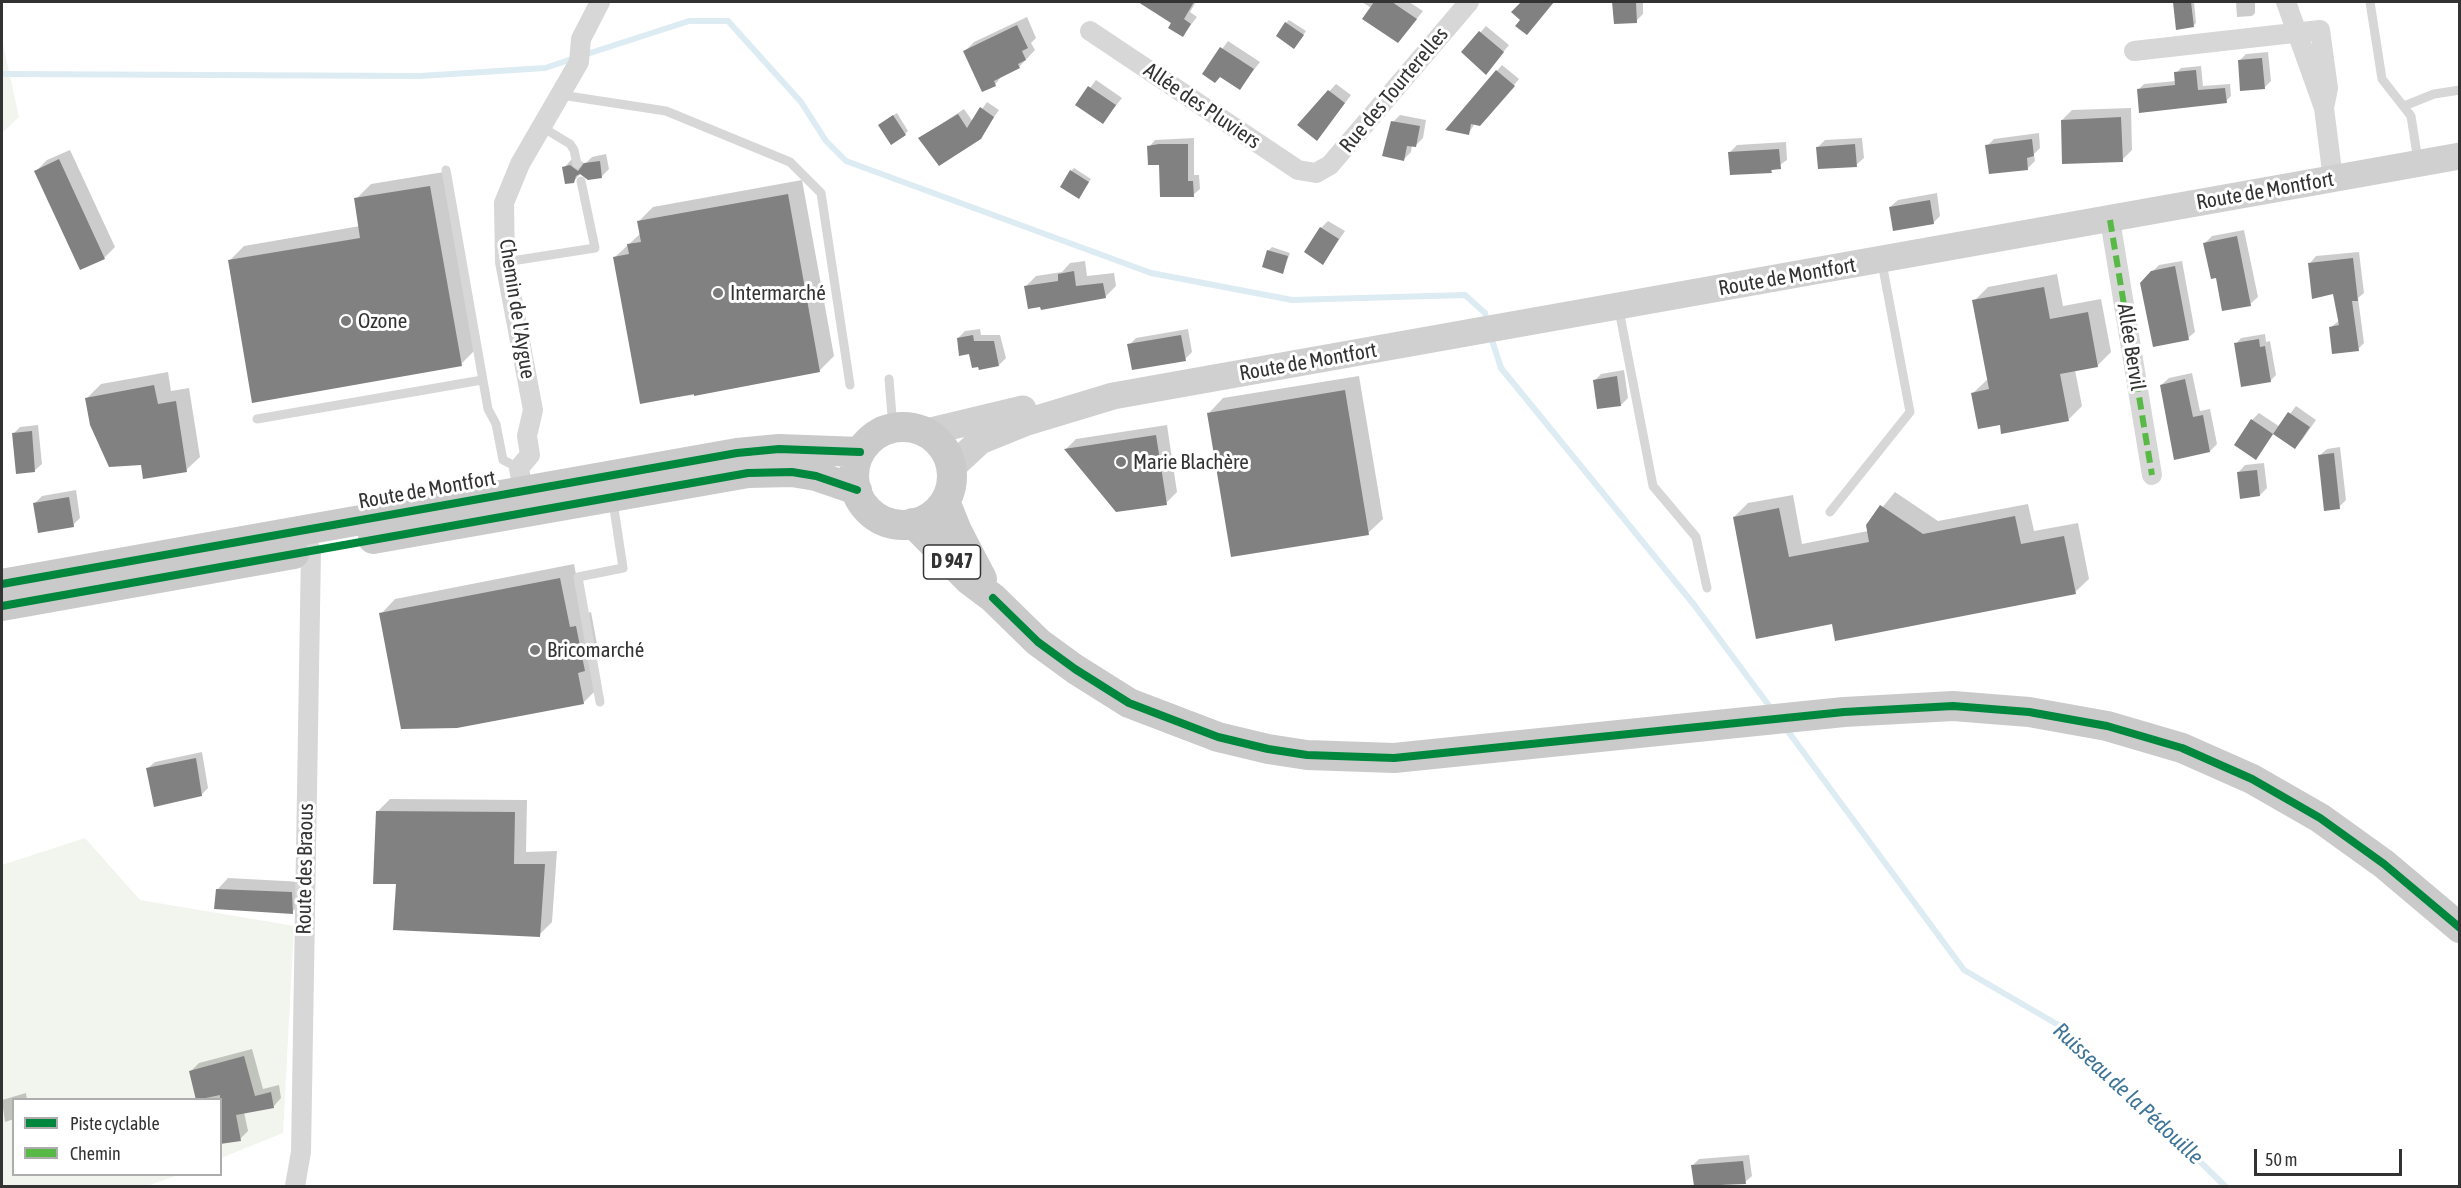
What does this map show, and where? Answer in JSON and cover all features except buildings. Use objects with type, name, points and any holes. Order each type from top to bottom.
[{"type":"main road","name":"Route de Montfort","points":[[952,467],[980,441],[1028,422],[1113,396],[2460,156]]},
{"type":"main road","name":"Route de Montfort","points":[[927,432],[1070,398],[1113,396]]},
{"type":"main road","points":[[893,428],[916,428],[927,432],[947,453],[952,467],[950,490],[945,501],[926,519],[913,524],[889,523],[878,518],[861,501],[856,490],[854,477],[860,452],[880,432],[893,428]]},
{"type":"main road","name":"Route de Montfort","points":[[2,584],[521,480],[779,449],[860,452]]},
{"type":"main road","name":"Route de Montfort","points":[[2,606],[748,473],[792,472],[816,476],[856,490]]},
{"type":"main road","name":"D 947","points":[[945,501],[966,549],[993,598]]},
{"type":"main road","name":"D 947","points":[[913,524],[1038,642],[1075,669],[1129,703],[1218,737],[1268,749],[1307,755],[1394,758],[1812,715],[1953,706],[1990,707],[2107,726],[2182,748],[2252,779],[2320,818],[2384,864],[2460,928]]},
{"type":"street","name":"Chemin de l'Aygue","points":[[521,480],[530,455],[527,436],[533,410],[505,262],[504,203],[519,164],[579,62],[581,39],[600,2]]},
{"type":"street","name":"Rue des Tourterelles","points":[[1316,173],[1330,165],[1466,2]]},
{"type":"street","points":[[2286,2],[2324,108],[2333,179]]},
{"type":"street","name":"Allée des Pluviers","points":[[1090,31],[1298,170],[1316,173]]},
{"type":"street","points":[[2134,51],[2297,32]]},
{"type":"street","name":"Allée Bervil","points":[[2110,220],[2152,475]]},
{"type":"street","name":"Route des Braous","points":[[295,1186],[301,1152],[311,550]]},
{"type":"lane","points":[[2370,2],[2382,79],[2411,116],[2418,163]]},
{"type":"lane","points":[[2404,106],[2434,94],[2460,90]]},
{"type":"lane","points":[[561,95],[666,111],[790,162],[821,193],[850,385]]},
{"type":"lane","points":[[542,127],[570,144],[577,164]]},
{"type":"lane","points":[[446,170],[488,409],[496,424],[503,460],[521,480]]},
{"type":"lane","points":[[505,262],[595,248],[581,181]]},
{"type":"lane","points":[[1830,512],[1911,412],[1881,260]]},
{"type":"lane","points":[[1618,307],[1653,486],[1696,537],[1707,588]]},
{"type":"lane","points":[[889,379],[893,428]]},
{"type":"lane","points":[[257,419],[482,380]]},
{"type":"lane","points":[[600,702],[578,577],[623,568],[612,496]]},
{"type":"shaded area","points":[[2,40],[19,117],[2,133]]},
{"type":"shaded area","points":[[85,838],[140,900],[294,926],[283,1133],[222,1158],[222,1098],[12,1098],[12,1176],[175,1176],[147,1186],[2,1186],[2,865]]},
{"type":"waterway","points":[[584,55],[689,21],[728,21],[801,102],[826,141],[846,161],[1151,273],[1292,300],[1465,295],[1485,313],[1487,321]]},
{"type":"waterway","points":[[2,74],[420,76],[545,68],[575,58]]},
{"type":"waterway","points":[[1490,334],[1501,368],[1695,606],[1773,711]]},
{"type":"waterway","name":"Ruisseau de la Pédouille","points":[[1784,726],[1964,970],[2060,1026],[2225,1186]]},
{"type":"marked path","points":[[2110,220],[2152,475]]},
{"type":"cycle path","points":[[2,584],[737,453],[779,449],[860,452]]},
{"type":"cycle path","points":[[2,606],[748,473],[792,472],[816,476],[857,490]]},
{"type":"cycle path","points":[[993,598],[1038,642],[1075,669],[1129,703],[1218,737],[1268,749],[1307,755],[1394,758],[1844,712],[1953,706],[2029,712],[2107,726],[2182,748],[2252,779],[2320,818],[2384,864],[2460,928]]},
{"type":"place","name":"Intermarché","points":[[718,293]]},
{"type":"place","name":"Ozone","points":[[346,321]]},
{"type":"place","name":"Marie Blachère","points":[[1121,462]]},
{"type":"place","name":"Bricomarché","points":[[535,650]]}]
